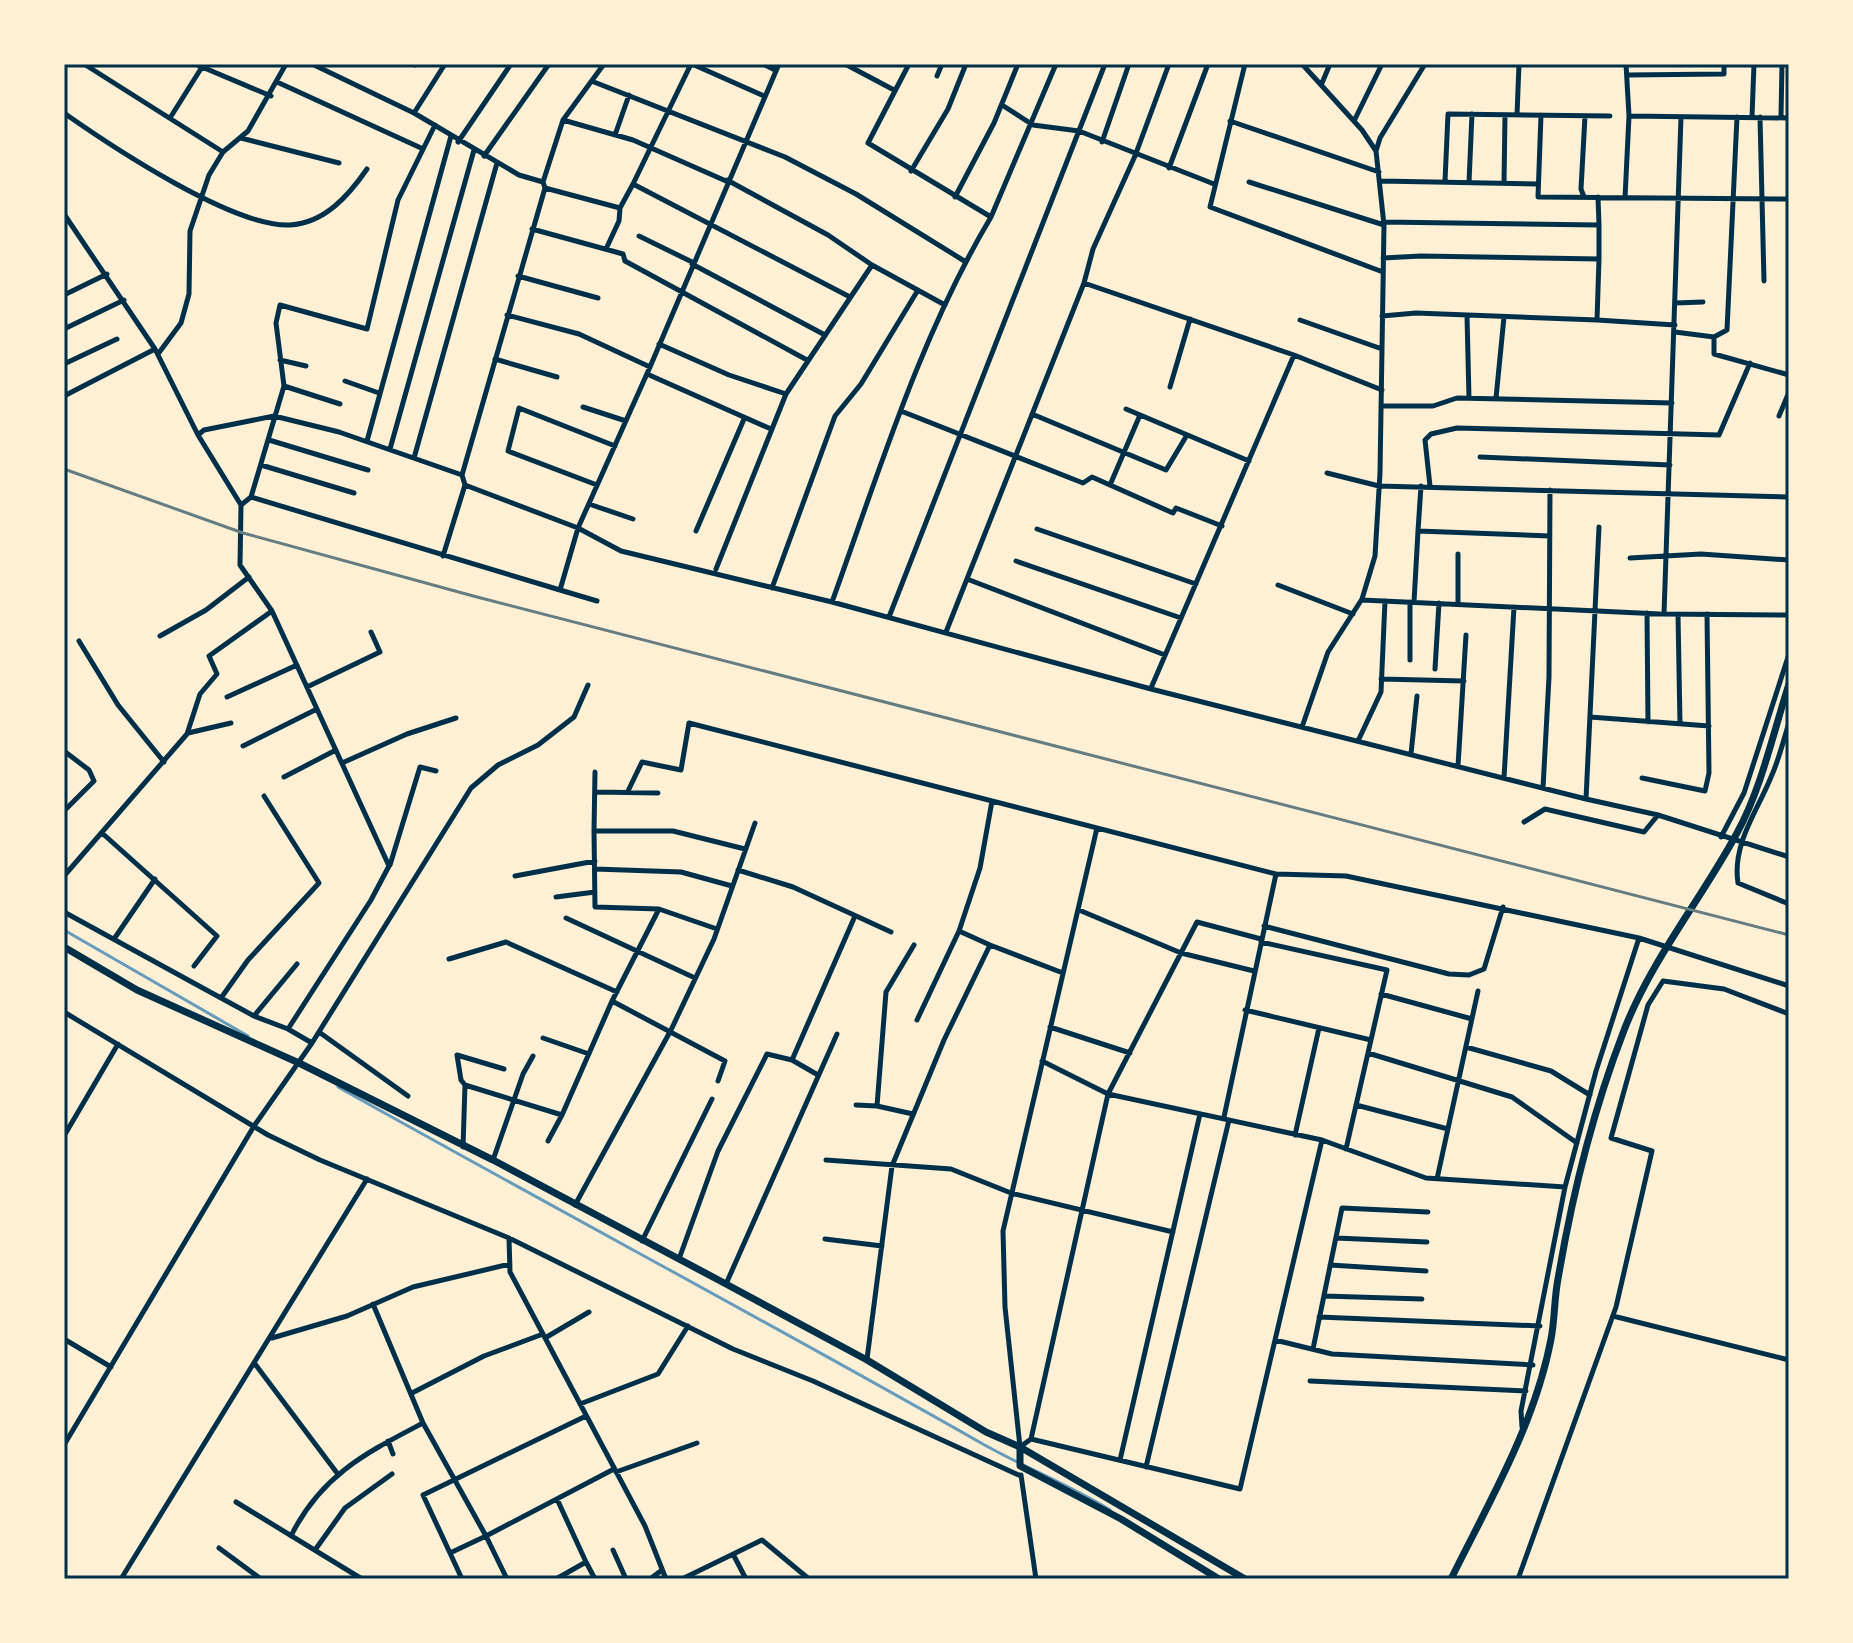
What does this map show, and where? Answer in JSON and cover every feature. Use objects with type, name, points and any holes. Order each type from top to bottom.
[{"type":"main road","points":[[1451,1579],[1522,1433],[1552,1339],[1557,1281],[1578,1179],[1621,1036],[1645,983],[1738,831],[1788,688]]},
{"type":"main road","points":[[64,947],[137,990],[299,1063],[493,1160],[726,1284],[867,1360],[986,1432],[1020,1447],[1245,1579]]},
{"type":"main road","points":[[1020,1447],[1020,1466],[1121,1519],[1219,1579]]},
{"type":"street","points":[[84,64],[223,152]]},
{"type":"street","points":[[195,64],[271,96]]},
{"type":"street","points":[[64,396],[156,352],[181,323],[189,294],[190,231],[209,175],[223,152],[240,138],[271,96],[286,64]]},
{"type":"street","points":[[312,64],[414,113],[458,142],[544,185],[620,208]]},
{"type":"street","points":[[414,113],[445,64]]},
{"type":"street","points":[[458,142],[511,64]]},
{"type":"street","points":[[484,156],[549,64]]},
{"type":"street","points":[[443,556],[465,485],[462,475],[563,120],[594,82],[604,64]]},
{"type":"street","points":[[606,249],[619,221],[620,208],[648,147],[692,64],[764,96]]},
{"type":"street","points":[[560,590],[578,528],[777,67],[763,64]]},
{"type":"street","points":[[845,64],[894,90]]},
{"type":"street","points":[[909,64],[868,143],[991,217]]},
{"type":"street","points":[[937,76],[942,64]]},
{"type":"street","points":[[911,171],[948,109],[966,64]]},
{"type":"street","points":[[955,197],[1002,105],[1018,64]]},
{"type":"street","points":[[832,602],[901,411],[945,305],[991,217],[1033,125],[1056,64]]},
{"type":"street","points":[[889,617],[1105,64]]},
{"type":"street","points":[[1102,142],[1129,64]]},
{"type":"street","points":[[946,632],[1084,283],[1093,249],[1135,156],[1169,64]]},
{"type":"street","points":[[1169,168],[1208,64]]},
{"type":"street","points":[[1245,64],[1210,207],[1383,272]]},
{"type":"street","points":[[1302,64],[1322,83],[1376,151]]},
{"type":"street","points":[[1322,83],[1330,64]]},
{"type":"street","points":[[1354,121],[1382,64]]},
{"type":"street","points":[[1302,727],[1328,652],[1362,599],[1375,556],[1382,406],[1384,224],[1376,151],[1380,138],[1425,64]]},
{"type":"street","points":[[1517,115],[1519,64]]},
{"type":"street","points":[[1625,198],[1629,116],[1626,64]]},
{"type":"street","points":[[1626,75],[1724,74],[1724,64]]},
{"type":"street","points":[[1754,64],[1764,281]]},
{"type":"street","points":[[1781,117],[1782,64]]},
{"type":"street","points":[[170,118],[202,67]]},
{"type":"street","points":[[277,82],[421,148]]},
{"type":"street","points":[[594,82],[745,138],[856,194],[966,262]]},
{"type":"street","points":[[615,135],[629,95]]},
{"type":"street","points":[[1002,105],[1033,125],[1079,131],[1135,156],[1214,184]]},
{"type":"street","points":[[64,113],[142,166],[246,216],[292,225],[344,201],[367,169]]},
{"type":"street","points":[[1445,181],[1448,114],[1610,116]]},
{"type":"street","points":[[1469,182],[1472,114]]},
{"type":"street","points":[[1504,183],[1505,115]]},
{"type":"street","points":[[1541,115],[1538,197],[1789,199]]},
{"type":"street","points":[[1584,197],[1581,189],[1585,116]]},
{"type":"street","points":[[1629,116],[1789,118]]},
{"type":"street","points":[[1664,614],[1681,117]]},
{"type":"street","points":[[1382,316],[1597,320],[1714,337],[1727,330],[1737,117]]},
{"type":"street","points":[[563,120],[648,147],[727,181],[828,235],[872,265],[945,305]]},
{"type":"street","points":[[1230,121],[1379,172]]},
{"type":"street","points":[[241,505],[251,497],[284,386],[276,323],[280,305],[367,329],[398,200],[435,125]]},
{"type":"street","points":[[367,441],[451,136]]},
{"type":"street","points":[[240,138],[339,163]]},
{"type":"street","points":[[390,449],[474,150]]},
{"type":"street","points":[[414,458],[497,163]]},
{"type":"street","points":[[1380,181],[1538,184]]},
{"type":"street","points":[[1249,182],[1384,224],[1599,225]]},
{"type":"street","points":[[633,184],[850,297]]},
{"type":"street","points":[[1597,320],[1598,197]]},
{"type":"street","points":[[64,214],[107,274],[156,352],[198,435],[241,505],[240,565],[272,611],[389,866]]},
{"type":"street","points":[[532,229],[623,254],[625,261],[807,360]]},
{"type":"street","points":[[639,236],[825,335]]},
{"type":"street","points":[[1383,258],[1599,259]]},
{"type":"street","points":[[716,569],[786,394],[872,265]]},
{"type":"street","points":[[64,295],[107,274]]},
{"type":"street","points":[[518,276],[598,298]]},
{"type":"street","points":[[1084,283],[1294,355],[1382,390]]},
{"type":"street","points":[[772,588],[835,416],[861,384],[918,290]]},
{"type":"street","points":[[64,329],[124,300]]},
{"type":"street","points":[[1675,303],[1703,302]]},
{"type":"street","points":[[507,315],[579,334],[650,367]]},
{"type":"street","points":[[1467,316],[1469,398]]},
{"type":"street","points":[[1496,398],[1504,317]]},
{"type":"street","points":[[1170,387],[1190,319]]},
{"type":"street","points":[[1300,320],[1382,349]]},
{"type":"street","points":[[1714,337],[1714,354],[1789,375]]},
{"type":"street","points":[[64,364],[117,339]]},
{"type":"street","points":[[659,344],[729,375],[786,394]]},
{"type":"street","points":[[1151,689],[1294,355]]},
{"type":"street","points":[[495,359],[557,377]]},
{"type":"street","points":[[280,360],[306,366]]},
{"type":"street","points":[[1430,486],[1425,440],[1431,434],[1457,428],[1719,435],[1750,363]]},
{"type":"street","points":[[647,374],[771,429]]},
{"type":"street","points":[[345,381],[379,393]]},
{"type":"street","points":[[284,386],[340,404]]},
{"type":"street","points":[[1779,416],[1789,392]]},
{"type":"street","points":[[1382,406],[1433,406],[1457,398],[1672,403]]},
{"type":"street","points":[[583,407],[626,421]]},
{"type":"street","points":[[597,485],[508,451],[519,408],[615,446]]},
{"type":"street","points":[[1126,409],[1249,461]]},
{"type":"street","points":[[901,411],[1083,483],[1092,477],[1173,513],[1176,508],[1222,526]]},
{"type":"street","points":[[1032,414],[1166,470],[1187,435]]},
{"type":"street","points":[[1110,485],[1140,415]]},
{"type":"street","points":[[198,435],[204,430],[274,416],[367,441],[462,475]]},
{"type":"street","points":[[696,531],[744,419]]},
{"type":"street","points":[[269,440],[368,470]]},
{"type":"street","points":[[1480,457],[1670,465]]},
{"type":"street","points":[[261,465],[354,493]]},
{"type":"street","points":[[1327,473],[1379,486],[1789,497]]},
{"type":"street","points":[[465,485],[578,528],[621,551],[832,602],[1151,689],[1658,815],[1789,857]]},
{"type":"street","points":[[1410,660],[1421,486]]},
{"type":"street","points":[[1543,788],[1549,677],[1550,490]]},
{"type":"street","points":[[251,497],[597,601]]},
{"type":"street","points":[[589,504],[633,519]]},
{"type":"street","points":[[1586,799],[1599,527]]},
{"type":"street","points":[[1037,529],[1196,584]]},
{"type":"street","points":[[1418,531],[1550,536]]},
{"type":"street","points":[[1458,554],[1458,604]]},
{"type":"street","points":[[1630,558],[1664,554],[1789,560]]},
{"type":"street","points":[[1016,561],[1181,618]]},
{"type":"street","points":[[160,636],[206,610],[249,577]]},
{"type":"street","points":[[967,579],[1165,655]]},
{"type":"street","points":[[1278,585],[1353,614]]},
{"type":"street","points":[[1362,599],[1664,614],[1789,615]]},
{"type":"street","points":[[1358,741],[1381,692],[1385,601]]},
{"type":"street","points":[[1435,669],[1439,603]]},
{"type":"street","points":[[1504,778],[1514,607]]},
{"type":"street","points":[[64,876],[187,734],[200,694],[217,674],[209,656],[272,611]]},
{"type":"street","points":[[1647,613],[1648,722]]},
{"type":"street","points":[[1678,614],[1680,724]]},
{"type":"street","points":[[1642,778],[1705,791],[1709,773],[1710,726],[1707,614]]},
{"type":"street","points":[[307,687],[380,652],[371,632]]},
{"type":"street","points":[[1458,766],[1466,635]]},
{"type":"street","points":[[79,641],[118,705],[164,762]]},
{"type":"street","points":[[1721,837],[1744,793],[1789,654]]},
{"type":"street","points":[[227,697],[297,665]]},
{"type":"street","points":[[1381,679],[1464,681]]},
{"type":"street","points":[[64,1445],[254,1126],[312,1043],[471,788],[498,765],[538,745],[574,717],[588,685]]},
{"type":"street","points":[[1411,754],[1417,696]]},
{"type":"street","points":[[243,746],[317,709]]},
{"type":"street","points":[[1590,717],[1710,726]]},
{"type":"street","points":[[342,763],[407,734],[456,718]]},
{"type":"street","points":[[187,734],[231,723]]},
{"type":"street","points":[[628,791],[642,762],[681,770],[689,723],[1276,874],[1346,876],[1639,938],[1789,986]]},
{"type":"street","points":[[1789,723],[1772,776],[1741,843],[1738,883],[1789,904]]},
{"type":"street","points":[[284,777],[336,750]]},
{"type":"street","points":[[64,751],[89,770],[94,781],[64,811]]},
{"type":"street","points":[[288,1029],[371,900],[389,866],[420,767],[436,771]]},
{"type":"street","points":[[595,772],[595,907],[659,909],[717,929]]},
{"type":"street","points":[[596,792],[658,793]]},
{"type":"street","points":[[221,998],[248,960],[319,883],[264,796]]},
{"type":"street","points":[[917,1020],[959,931],[980,868],[992,801]]},
{"type":"street","points":[[1524,822],[1545,809],[1644,832],[1658,815]]},
{"type":"street","points":[[575,1206],[671,1030],[717,929],[755,823]]},
{"type":"street","points":[[1097,828],[1003,1231],[1005,1307],[1020,1447],[1031,1439],[1108,1094],[1197,922],[1387,970],[1346,1149]]},
{"type":"street","points":[[594,831],[673,831],[745,849]]},
{"type":"street","points":[[102,833],[217,936],[194,966]]},
{"type":"street","points":[[515,876],[595,861]]},
{"type":"street","points":[[595,869],[681,872],[732,886]]},
{"type":"street","points":[[738,870],[793,887],[891,932]]},
{"type":"street","points":[[1146,1467],[1226,1119],[1245,1010],[1276,874]]},
{"type":"street","points":[[114,939],[155,879]]},
{"type":"street","points":[[556,897],[595,892]]},
{"type":"street","points":[[1264,926],[1449,974],[1469,975],[1484,969],[1503,907]]},
{"type":"street","points":[[548,1141],[612,1001],[659,909]]},
{"type":"street","points":[[1079,910],[1181,953],[1254,971]]},
{"type":"street","points":[[64,912],[254,1016],[288,1029],[312,1043]]},
{"type":"street","points":[[792,1060],[855,916]]},
{"type":"street","points":[[566,918],[695,978]]},
{"type":"street","points":[[959,931],[1063,973]]},
{"type":"street","points":[[1522,1433],[1521,1411],[1533,1365],[1565,1187],[1639,938]]},
{"type":"street","points":[[449,959],[506,942],[617,992]]},
{"type":"street","points":[[877,1106],[886,992],[914,945]]},
{"type":"street","points":[[867,1360],[892,1166],[990,945]]},
{"type":"street","points":[[254,1016],[297,964]]},
{"type":"street","points":[[1518,1579],[1613,1316],[1652,1151],[1611,1138],[1648,1005],[1663,981],[1724,989],[1789,1014]]},
{"type":"street","points":[[1437,1179],[1478,991]]},
{"type":"street","points":[[1381,994],[1472,1019]]},
{"type":"street","points":[[612,1001],[725,1061],[718,1081]]},
{"type":"street","points":[[1245,1010],[1371,1040]]},
{"type":"street","points":[[64,1012],[254,1126],[320,1160],[509,1238],[688,1326],[1021,1476]]},
{"type":"street","points":[[1050,1027],[1130,1053]]},
{"type":"street","points":[[1295,1135],[1319,1028]]},
{"type":"street","points":[[319,1032],[408,1096]]},
{"type":"street","points":[[726,1284],[837,1034]]},
{"type":"street","points":[[543,1038],[589,1054]]},
{"type":"street","points":[[64,1136],[118,1044]]},
{"type":"street","points":[[1466,1047],[1551,1071],[1590,1095]]},
{"type":"street","points":[[1368,1053],[1459,1078],[1512,1097],[1577,1143]]},
{"type":"street","points":[[678,1260],[718,1151],[767,1054],[792,1060],[818,1075]]},
{"type":"street","points":[[504,1069],[457,1055],[461,1080],[465,1085],[562,1115]]},
{"type":"street","points":[[493,1160],[533,1056]]},
{"type":"street","points":[[1042,1061],[1108,1094],[1322,1140],[1426,1178],[1565,1187]]},
{"type":"street","points":[[463,1147],[465,1085]]},
{"type":"street","points":[[642,1241],[712,1099]]},
{"type":"street","points":[[856,1105],[913,1114]]},
{"type":"street","points":[[1356,1105],[1448,1129]]},
{"type":"street","points":[[1120,1460],[1200,1114]]},
{"type":"street","points":[[1031,1439],[1240,1489],[1322,1140]]},
{"type":"street","points":[[826,1160],[951,1169],[1011,1193],[1173,1232]]},
{"type":"street","points":[[121,1579],[367,1179]]},
{"type":"street","points":[[1313,1349],[1342,1208],[1428,1212]]},
{"type":"street","points":[[509,1238],[510,1272],[645,1526],[666,1579]]},
{"type":"street","points":[[1336,1238],[1427,1242]]},
{"type":"street","points":[[825,1239],[882,1246]]},
{"type":"street","points":[[271,1338],[305,1331],[413,1287],[510,1264]]},
{"type":"street","points":[[1330,1265],[1426,1271]]},
{"type":"street","points":[[1324,1296],[1422,1299]]},
{"type":"street","points":[[373,1304],[423,1423],[507,1579]]},
{"type":"street","points":[[412,1393],[484,1356],[544,1336],[589,1312]]},
{"type":"street","points":[[1613,1316],[1789,1360]]},
{"type":"street","points":[[1319,1317],[1540,1326]]},
{"type":"street","points":[[580,1404],[658,1374],[688,1326]]},
{"type":"street","points":[[64,1339],[111,1367]]},
{"type":"street","points":[[1275,1340],[1332,1354],[1533,1365]]},
{"type":"street","points":[[255,1364],[337,1473]]},
{"type":"street","points":[[1310,1381],[1526,1391]]},
{"type":"street","points":[[462,1579],[423,1495],[586,1416]]},
{"type":"street","points":[[291,1536],[319,1490],[337,1473],[423,1423]]},
{"type":"street","points":[[388,1441],[393,1454]]},
{"type":"street","points":[[450,1553],[615,1470],[697,1443]]},
{"type":"street","points":[[1020,1466],[1036,1579]]},
{"type":"street","points":[[315,1550],[345,1508],[392,1474]]},
{"type":"street","points":[[557,1499],[595,1579]]},
{"type":"street","points":[[236,1502],[362,1579]]},
{"type":"street","points":[[682,1579],[762,1540],[809,1579]]},
{"type":"street","points":[[219,1548],[261,1579]]},
{"type":"street","points":[[613,1550],[626,1579]]},
{"type":"street","points":[[733,1554],[746,1579]]},
{"type":"street","points":[[556,1579],[586,1562]]},
{"type":"street","points":[[650,1579],[662,1570]]},
{"type":"waterway","points":[[64,930],[248,1036]]},
{"type":"waterway","points":[[338,1087],[997,1452],[1110,1510]]},
{"type":"railway","points":[[64,469],[243,533],[477,597],[1789,935]]}]
